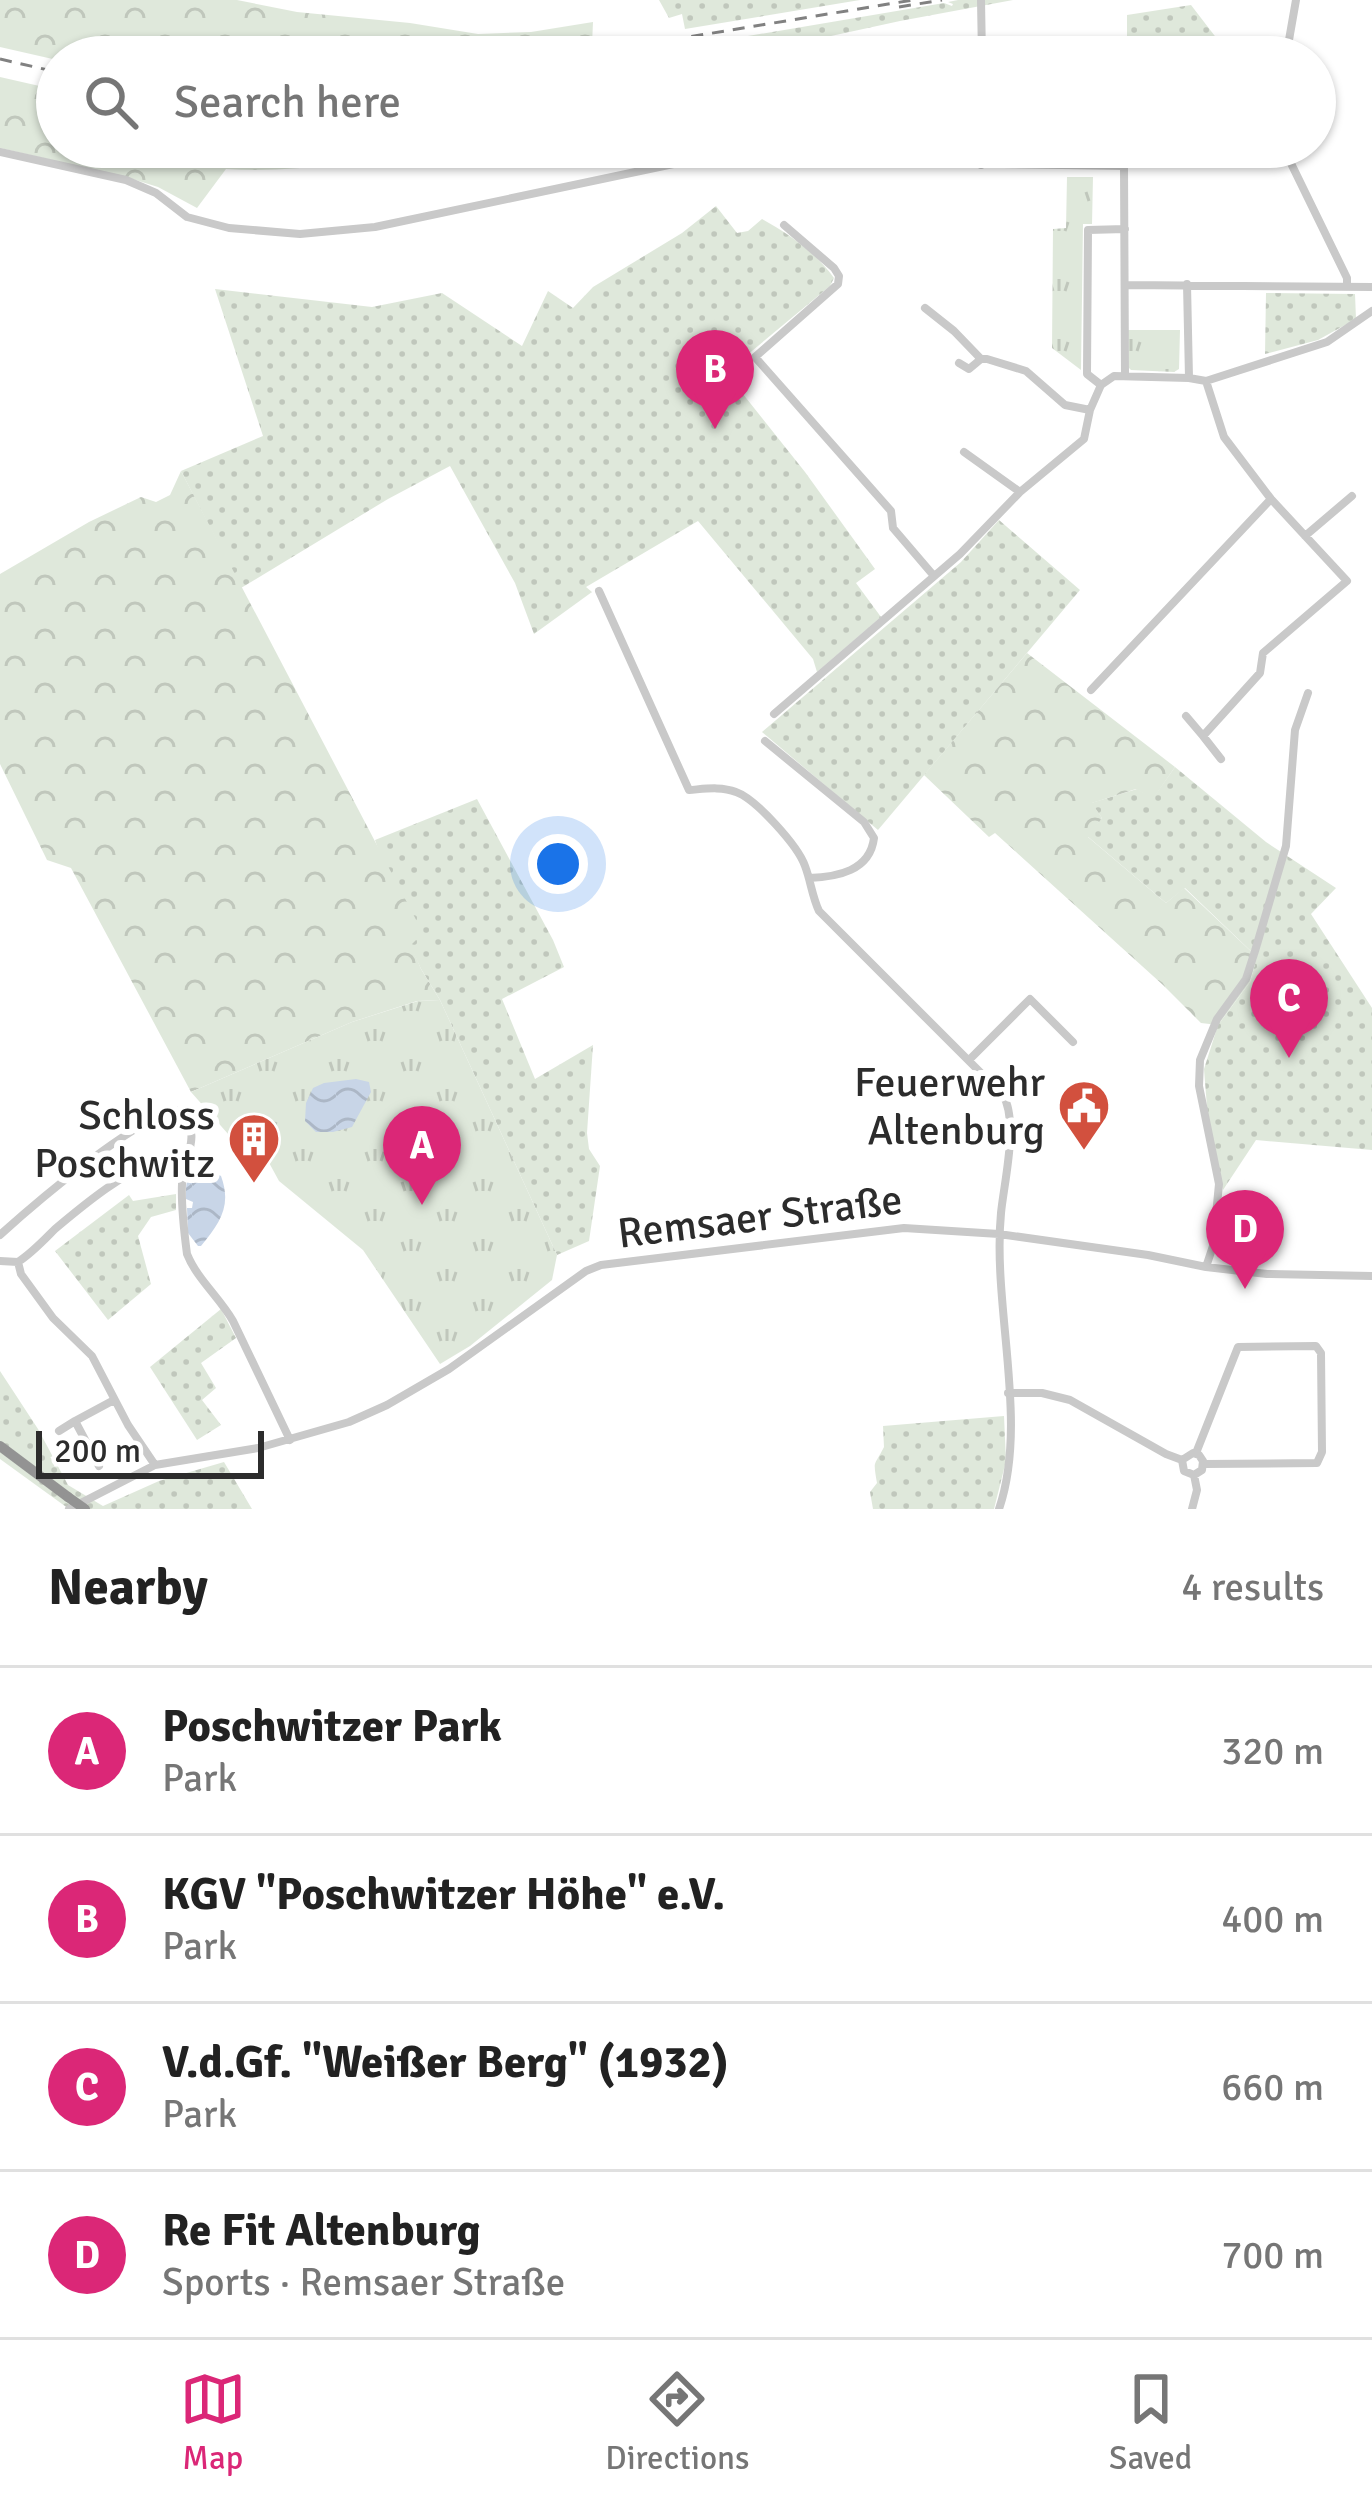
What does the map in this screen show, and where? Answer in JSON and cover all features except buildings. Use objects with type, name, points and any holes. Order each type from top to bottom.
[{"type":"highway","points":[[0,1446],[68,1503],[85,1509]]},
{"type":"street","points":[[981,0],[982,36]]},
{"type":"street","points":[[1290,36],[1296,0]]},
{"type":"street","points":[[0,152],[36,160]]},
{"type":"street","points":[[72,168],[126,180],[187,217],[229,228],[300,234],[375,227],[654,168]]},
{"type":"street","points":[[1124,168],[1125,376]]},
{"type":"street","points":[[1293,168],[1347,286]]},
{"type":"street","points":[[784,225],[834,268],[838,284],[755,358],[891,511],[893,528],[934,576]]},
{"type":"street","points":[[1101,386],[1087,374],[1088,230],[1125,229]]},
{"type":"street","points":[[1125,284],[1372,286]]},
{"type":"street","points":[[1187,284],[1189,378]]},
{"type":"street","points":[[925,308],[981,359],[1026,371],[1066,405],[1090,410]]},
{"type":"street","points":[[774,714],[960,554],[1020,492],[1084,439],[1101,386],[1114,376],[1206,381],[1327,342],[1372,311]]},
{"type":"street","points":[[959,363],[969,370],[981,359]]},
{"type":"street","points":[[1203,736],[1260,673],[1263,653],[1347,580],[1271,499],[1224,437],[1206,381]]},
{"type":"street","points":[[964,452],[1020,492]]},
{"type":"street","points":[[1305,536],[1352,496]]},
{"type":"street","points":[[1091,690],[1271,499]]},
{"type":"street","points":[[598,591],[689,790],[742,793],[798,850],[819,911],[1009,1105],[999,1234],[1011,1458],[999,1509]]},
{"type":"street","points":[[1206,1267],[1213,1246],[1219,1184],[1199,1086],[1200,1060],[1217,1019],[1246,979],[1256,951],[1286,846],[1295,730],[1308,692]]},
{"type":"street","points":[[1186,716],[1221,759]]},
{"type":"street","points":[[765,740],[864,823],[874,838],[871,851],[850,871],[808,878]]},
{"type":"street","points":[[969,1060],[1030,999],[1073,1042]]},
{"type":"street","points":[[0,1235],[75,1172],[171,1110],[179,1110],[193,1140],[183,1173],[190,1264],[223,1304],[290,1440]]},
{"type":"street","points":[[0,1262],[18,1262],[76,1212],[147,1163],[163,1157],[183,1173]]},
{"type":"street","name":"Remsaer Straße","points":[[68,1503],[155,1465],[238,1453],[349,1422],[420,1388],[601,1265],[904,1228],[999,1234],[1206,1267],[1372,1276]]},
{"type":"street","points":[[18,1262],[21,1274],[52,1318],[92,1356],[155,1465]]},
{"type":"street","points":[[1196,1453],[1238,1347],[1316,1346],[1322,1353],[1322,1452],[1318,1462],[1204,1464]]},
{"type":"street","points":[[1008,1393],[1042,1393],[1070,1400],[1182,1460]]},
{"type":"street","points":[[59,1431],[114,1400]]},
{"type":"street","points":[[75,1421],[99,1466]]},
{"type":"street","points":[[1186,1454],[1202,1457],[1202,1470],[1194,1475],[1184,1471],[1186,1454]]},
{"type":"street","points":[[1192,1509],[1197,1490],[1194,1475]]},
{"type":"green space","points":[[0,0],[237,0],[478,34],[593,22],[592,36],[36,36],[36,55],[0,47]]},
{"type":"green space","points":[[659,0],[860,0],[685,29],[682,14],[669,18]]},
{"type":"green space","points":[[1013,0],[831,36],[748,36],[944,3],[952,6],[948,2]]},
{"type":"green space","points":[[1191,5],[1215,36],[1127,36],[1127,15]]},
{"type":"green space","points":[[0,77],[36,85],[36,156],[0,148]]},
{"type":"green space","points":[[87,168],[300,168],[226,169],[197,208],[158,187]]},
{"type":"green space","points":[[1067,177],[1093,177],[1092,224],[1083,224],[1081,370],[1052,348],[1053,229],[1066,228]]},
{"type":"green space","points":[[716,206],[737,233],[748,231],[762,219],[772,225],[810,252],[834,278],[717,380],[722,385],[731,379],[875,569],[856,583],[881,617],[817,672],[813,659],[698,521],[586,587],[592,592],[534,634],[515,583],[450,466],[241,588],[181,471],[263,436],[215,289],[372,307],[442,293],[522,346],[548,291],[573,308],[593,287],[682,233]]},
{"type":"green space","points":[[1266,293],[1355,294],[1356,319],[1318,340],[1265,354]]},
{"type":"green space","points":[[1128,330],[1180,330],[1179,369],[1131,370]]},
{"type":"green space","points":[[181,471],[423,933],[411,945],[440,1000],[417,1001],[352,1022],[191,1092],[71,868],[47,860],[0,764],[0,574],[141,497],[156,502],[170,495]]},
{"type":"green space","points":[[999,520],[1080,590],[878,830],[762,732],[961,562]]},
{"type":"green space","points":[[1027,653],[1175,767],[1153,799],[1136,789],[1092,803],[1102,818],[1088,837],[1166,903],[1184,888],[1257,957],[1250,982],[1218,1025],[1201,1023],[995,833],[989,837],[924,775]]},
{"type":"green space","points":[[1175,767],[1266,842],[1336,888],[1311,914],[1372,1008],[1372,1150],[1256,1140],[1223,1190],[1208,1120],[1204,1069],[1218,1025],[1250,982],[1257,957],[1185,888],[1166,903],[1087,836],[1102,818],[1091,803],[1137,789],[1153,798]]},
{"type":"green space","points":[[477,799],[564,967],[502,999],[535,1079],[593,1045],[587,1133],[589,1149],[600,1166],[589,1241],[557,1255],[410,945],[375,840]]},
{"type":"green space","points":[[440,1000],[557,1255],[552,1280],[470,1346],[440,1364],[363,1250],[279,1181],[261,1148],[236,1143],[191,1092],[352,1022],[418,1001]]},
{"type":"green space","points":[[176,1194],[176,1210],[151,1217],[138,1236],[151,1284],[108,1320],[55,1251],[129,1195],[133,1201]]},
{"type":"green space","points":[[221,1309],[236,1338],[201,1363],[216,1388],[202,1400],[221,1425],[197,1440],[150,1367]]},
{"type":"green space","points":[[0,1371],[68,1485],[103,1506],[159,1481],[224,1462],[252,1509],[69,1509],[0,1459]]},
{"type":"green space","points":[[1004,1416],[1006,1461],[994,1509],[873,1509],[870,1492],[877,1483],[875,1466],[884,1447],[883,1426]]},
{"type":"water","points":[[356,1079],[369,1082],[371,1092],[352,1127],[316,1132],[305,1121],[313,1088]]},
{"type":"water","points":[[201,1169],[221,1176],[225,1205],[219,1222],[198,1246],[188,1233],[187,1208],[193,1202],[186,1199],[186,1189],[189,1177]]},
{"type":"railway","points":[[694,36],[913,0]]},
{"type":"railway","points":[[899,7],[942,0]]},
{"type":"railway","points":[[0,59],[36,67]]},
{"type":"place","name":"KGV \"Poschwitzer Höhe\" e.V.","points":[[715,429]]},
{"type":"place","name":"V.d.Gf. \"Weißer Berg\" (1932)","points":[[1289,1058]]},
{"type":"place","name":"Feuerwehr Altenburg","points":[[1084,1152]]},
{"type":"place","name":"Schloss Poschwitz","points":[[254,1185]]},
{"type":"place","name":"Poschwitzer Park","points":[[422,1205]]},
{"type":"place","name":"Re Fit Altenburg","points":[[1245,1289]]}]
